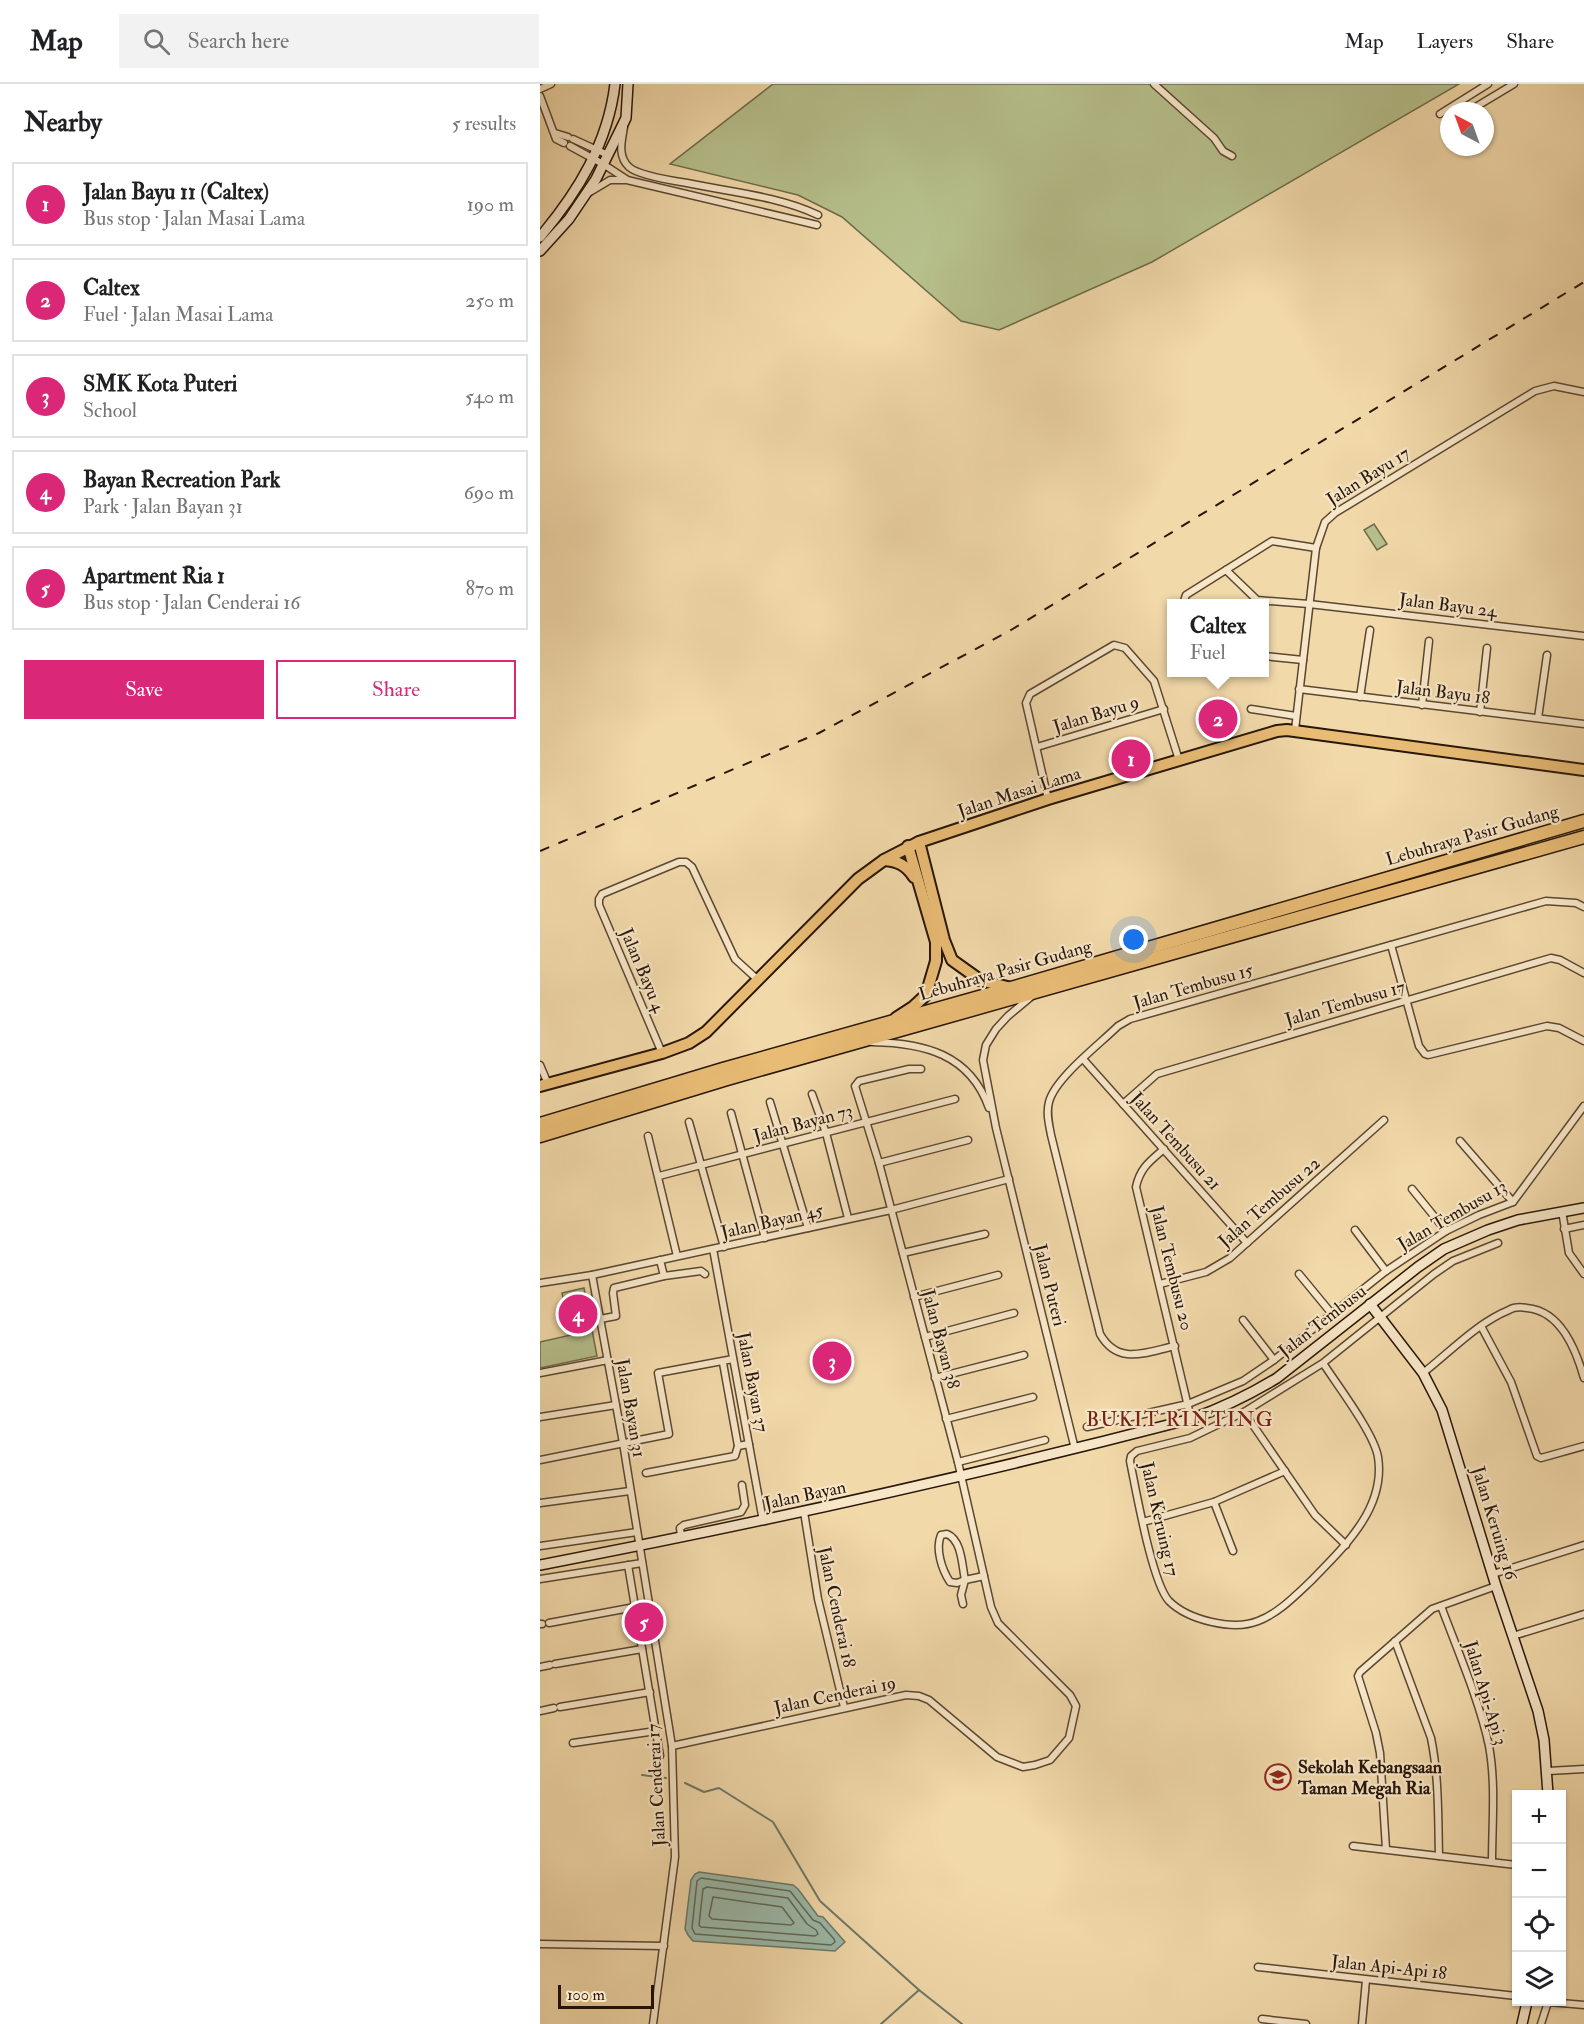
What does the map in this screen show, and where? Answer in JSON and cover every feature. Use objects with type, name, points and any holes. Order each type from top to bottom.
[{"type":"highway","name":"Lebuhraya Pasir Gudang","points":[[540,1124],[723,1069],[1011,988],[1584,821]]},
{"type":"highway","name":"Lebuhraya Pasir Gudang","points":[[540,1136],[726,1079],[1584,837]]},
{"type":"main road","name":"Jalan Masai Lama","points":[[544,1085],[662,1053],[689,1043],[706,1032],[858,879],[884,860],[908,846],[1048,799],[1277,730],[1295,730],[1584,770]]},
{"type":"main road","points":[[919,842],[944,940],[952,960],[980,980],[1011,988]]},
{"type":"main road","points":[[890,1022],[913,1007],[926,995],[936,961],[936,942],[908,846]]},
{"type":"main road","points":[[884,860],[901,863],[909,869],[917,882]]},
{"type":"street","points":[[540,88],[551,84]]},
{"type":"street","points":[[540,237],[561,212],[598,150],[609,120],[615,84]]},
{"type":"street","points":[[628,84],[621,148],[629,167],[659,178],[767,199],[818,214]]},
{"type":"street","points":[[1154,84],[1214,138],[1223,151],[1233,156]]},
{"type":"street","points":[[1459,102],[1488,84]]},
{"type":"street","points":[[1484,102],[1514,84]]},
{"type":"street","points":[[540,96],[556,139],[598,150],[608,155]]},
{"type":"street","points":[[540,251],[569,219],[583,198],[626,118]]},
{"type":"street","points":[[571,143],[627,180]]},
{"type":"street","points":[[583,198],[610,180],[627,180],[817,225]]},
{"type":"street","name":"Jalan Bayu 17","points":[[1295,730],[1316,548],[1325,522],[1335,513],[1536,391],[1554,386],[1584,392]]},
{"type":"street","points":[[1184,599],[1186,595],[1272,541],[1316,548]]},
{"type":"street","name":"Jalan Bayu 24","points":[[1226,570],[1256,599]]},
{"type":"street","name":"Jalan Bayu 24","points":[[1269,601],[1584,636]]},
{"type":"street","points":[[1360,698],[1370,630]]},
{"type":"street","points":[[1422,705],[1429,641]]},
{"type":"street","points":[[1048,799],[1026,703],[1027,699],[1030,694],[1109,647],[1120,646],[1129,652],[1154,681],[1179,760]]},
{"type":"street","points":[[1480,712],[1487,648]]},
{"type":"street","points":[[1538,718],[1547,655]]},
{"type":"street","points":[[1269,657],[1303,660]]},
{"type":"street","name":"Jalan Bayu 18","points":[[1299,689],[1584,724]]},
{"type":"street","name":"Jalan Bayu 9","points":[[1037,747],[1164,709]]},
{"type":"street","points":[[1251,709],[1296,716]]},
{"type":"street","name":"Jalan Bayu 4","points":[[662,1053],[599,905],[602,894],[679,862],[686,862],[692,867],[735,959],[758,980]]},
{"type":"street","name":"Jalan Tembusu 15","points":[[1175,1346],[1121,1354],[1111,1349],[1100,1334],[1050,1135],[1047,1115],[1053,1093],[1059,1083],[1118,1026],[1130,1019],[1545,901],[1576,903],[1584,907]]},
{"type":"street","points":[[1391,945],[1419,1046],[1421,1051],[1428,1055],[1547,1026],[1558,1028],[1584,1041]]},
{"type":"street","name":"Jalan Tembusu 17","points":[[1123,1104],[1157,1074],[1551,958],[1560,960],[1584,973]]},
{"type":"street","name":"Jalan Puteri","points":[[1036,993],[1002,1021],[990,1036],[983,1060],[996,1128],[1075,1449]]},
{"type":"street","name":"Jalan Puteri","points":[[859,1042],[897,1042],[933,1050],[960,1063],[978,1084],[996,1128]]},
{"type":"street","name":"Jalan Tembusu 21","points":[[1083,1059],[1247,1243]]},
{"type":"street","points":[[540,1065],[544,1085]]},
{"type":"street","name":"Jalan Bayan 38","points":[[921,1069],[909,1069],[856,1083],[855,1086],[879,1164],[962,1477]]},
{"type":"street","points":[[812,1094],[826,1133],[848,1218]]},
{"type":"street","name":"Jalan Bayan 73","points":[[658,1176],[955,1099]]},
{"type":"street","points":[[770,1102],[808,1228]]},
{"type":"street","name":"Jalan Tembusu 13","points":[[1087,1427],[1188,1404],[1243,1381],[1274,1360],[1386,1271],[1446,1231],[1513,1202],[1584,1106]]},
{"type":"street","points":[[731,1113],[765,1238]]},
{"type":"street","name":"Jalan Tembusu 22","points":[[1160,1284],[1206,1272],[1230,1258],[1384,1120]]},
{"type":"street","points":[[689,1122],[724,1247]]},
{"type":"street","points":[[648,1136],[678,1256]]},
{"type":"street","points":[[879,1164],[968,1140]]},
{"type":"street","points":[[1460,1141],[1513,1202]]},
{"type":"street","name":"Jalan Tembusu 20","points":[[1164,1149],[1145,1165],[1136,1187],[1191,1419]]},
{"type":"street","name":"Jalan Bayan 45","points":[[540,1283],[592,1275],[713,1250],[891,1210],[1009,1179]]},
{"type":"street","points":[[1412,1190],[1446,1231]]},
{"type":"street","name":"Jalan Tembusu","points":[[1075,1449],[1191,1419],[1226,1406],[1277,1378],[1444,1249],[1518,1220],[1584,1208]]},
{"type":"street","points":[[1562,1211],[1569,1254],[1584,1274]]},
{"type":"street","points":[[1564,1229],[1584,1225]]},
{"type":"street","points":[[1355,1230],[1386,1271]]},
{"type":"street","points":[[903,1253],[985,1234]]},
{"type":"street","points":[[1346,1545],[1321,1522],[1244,1412],[1323,1363],[1453,1261],[1498,1243]]},
{"type":"street","name":"Jalan Bayan 37","points":[[713,1250],[763,1521]]},
{"type":"street","points":[[660,1260],[664,1276]]},
{"type":"street","points":[[600,1319],[616,1316],[612,1291],[615,1288],[664,1276],[701,1271],[705,1274]]},
{"type":"street","points":[[1299,1274],[1332,1314]]},
{"type":"street","name":"Jalan Bayan 31","points":[[592,1275],[623,1443],[639,1546]]},
{"type":"street","points":[[914,1297],[998,1275]]},
{"type":"street","name":"Jalan Keruing 16","points":[[1370,1304],[1423,1373],[1442,1410],[1496,1586],[1538,1711],[1548,1771],[1548,1790]]},
{"type":"street","points":[[1423,1373],[1481,1326],[1510,1309],[1524,1308],[1538,1309],[1551,1317],[1568,1338],[1584,1378]]},
{"type":"street","points":[[925,1337],[1014,1313]]},
{"type":"street","points":[[1243,1320],[1274,1360]]},
{"type":"street","points":[[1481,1326],[1511,1382],[1537,1456],[1541,1458],[1584,1446]]},
{"type":"street","points":[[936,1378],[1024,1355]]},
{"type":"street","points":[[540,1460],[669,1434],[658,1372],[733,1359]]},
{"type":"street","points":[[540,1373],[608,1360]]},
{"type":"street","points":[[646,1473],[735,1456],[738,1446],[723,1363]]},
{"type":"street","name":"Jalan Keruing 17","points":[[1244,1412],[1190,1438],[1137,1451],[1131,1455],[1130,1461],[1160,1586],[1169,1601],[1197,1618],[1229,1626],[1242,1626],[1259,1621],[1293,1598],[1346,1545],[1365,1517],[1375,1493],[1379,1472],[1378,1455],[1371,1437],[1323,1363]]},
{"type":"street","points":[[946,1419],[1033,1397]]},
{"type":"street","points":[[540,1417],[616,1406]]},
{"type":"street","points":[[958,1462],[1045,1440]]},
{"type":"street","points":[[738,1446],[749,1444]]},
{"type":"street","name":"Jalan Bayan","points":[[540,1565],[763,1521],[962,1477],[1075,1449]]},
{"type":"street","points":[[1143,1522],[1214,1502],[1285,1471]]},
{"type":"street","name":"Jalan Cenderai 19","points":[[672,1746],[906,1695],[929,1700],[997,1757],[1023,1767],[1050,1760],[1069,1738],[1076,1706],[1070,1695],[998,1623],[984,1576],[962,1477]]},
{"type":"street","points":[[681,1537],[680,1528],[684,1525],[731,1515],[744,1509],[742,1485]]},
{"type":"street","points":[[540,1503],[630,1491]]},
{"type":"street","points":[[1214,1502],[1233,1551]]},
{"type":"street","name":"Jalan Cenderai 18","points":[[804,1512],[818,1599],[844,1707]]},
{"type":"street","points":[[540,1546],[637,1532]]},
{"type":"street","points":[[963,1604],[961,1595],[965,1580],[957,1542],[953,1536],[941,1535],[938,1539],[938,1548],[945,1574],[950,1582],[957,1583],[965,1580],[984,1576]]},
{"type":"street","points":[[1493,1574],[1584,1545]]},
{"type":"street","name":"Jalan Cenderai 17","points":[[639,1546],[672,1746],[675,1857],[653,2024]]},
{"type":"street","points":[[540,1579],[642,1563]]},
{"type":"street","points":[[628,1565],[660,1756]]},
{"type":"street","points":[[1386,1850],[1380,1753],[1358,1676],[1425,1614],[1496,1586]]},
{"type":"street","name":"Jalan Api-Api 3","points":[[1441,1606],[1479,1711],[1489,1746],[1492,1774],[1492,1862]]},
{"type":"street","points":[[543,1624],[635,1607]]},
{"type":"street","points":[[1513,1636],[1584,1614]]},
{"type":"street","points":[[1395,1641],[1431,1738],[1437,1779],[1439,1856]]},
{"type":"street","points":[[540,1667],[642,1649]]},
{"type":"street","points":[[540,1711],[650,1692]]},
{"type":"street","points":[[573,1743],[656,1731]]},
{"type":"street","points":[[1548,1771],[1584,1769]]},
{"type":"street","points":[[1353,1846],[1512,1864]]},
{"type":"street","points":[[540,1944],[664,1946]]},
{"type":"street","name":"Jalan Api-Api 18","points":[[1258,1966],[1512,1996]]},
{"type":"street","points":[[1362,2024],[1366,1980]]},
{"type":"street","points":[[1566,2004],[1584,2006]]},
{"type":"street","points":[[1522,2024],[1526,2006]]},
{"type":"street","points":[[1541,2024],[1546,2006]]},
{"type":"street","points":[[1262,2019],[1306,2024]]},
{"type":"green space","points":[[773,84],[1459,84],[1152,262],[999,330],[961,321],[842,217],[798,195],[670,164]]},
{"type":"green space","points":[[1374,524],[1387,544],[1377,550],[1364,530]]},
{"type":"green space","points":[[584,1288],[597,1356],[540,1368],[540,1342],[571,1335],[562,1293]]},
{"type":"water","points":[[699,1872],[793,1885],[818,1916],[823,1917],[845,1942],[835,1951],[693,1941],[685,1929],[691,1880]]},
{"type":"waterway","points":[[642,1775],[666,1778]]},
{"type":"waterway","points":[[685,1783],[704,1792],[719,1788],[773,1822],[820,1901],[919,1990],[962,2024]]},
{"type":"waterway","points":[[881,2024],[919,1990]]},
{"type":"railway","points":[[540,851],[819,733],[1011,630],[1584,282]]},
{"type":"place","name":"Caltex","points":[[1218,719]]},
{"type":"place","name":"Jalan Bayu 11 (Caltex)","points":[[1131,759]]},
{"type":"place","name":"Bayan Recreation Park","points":[[578,1314]]},
{"type":"place","name":"SMK Kota Puteri","points":[[832,1361]]},
{"type":"place","name":"Apartment Ria 1","points":[[644,1622]]},
{"type":"place","name":"Sekolah Kebangsaan Taman Megah Ria","points":[[1278,1777]]},
{"type":"district","name":"BUKIT RINTING","points":[[1180,1419]]}]
